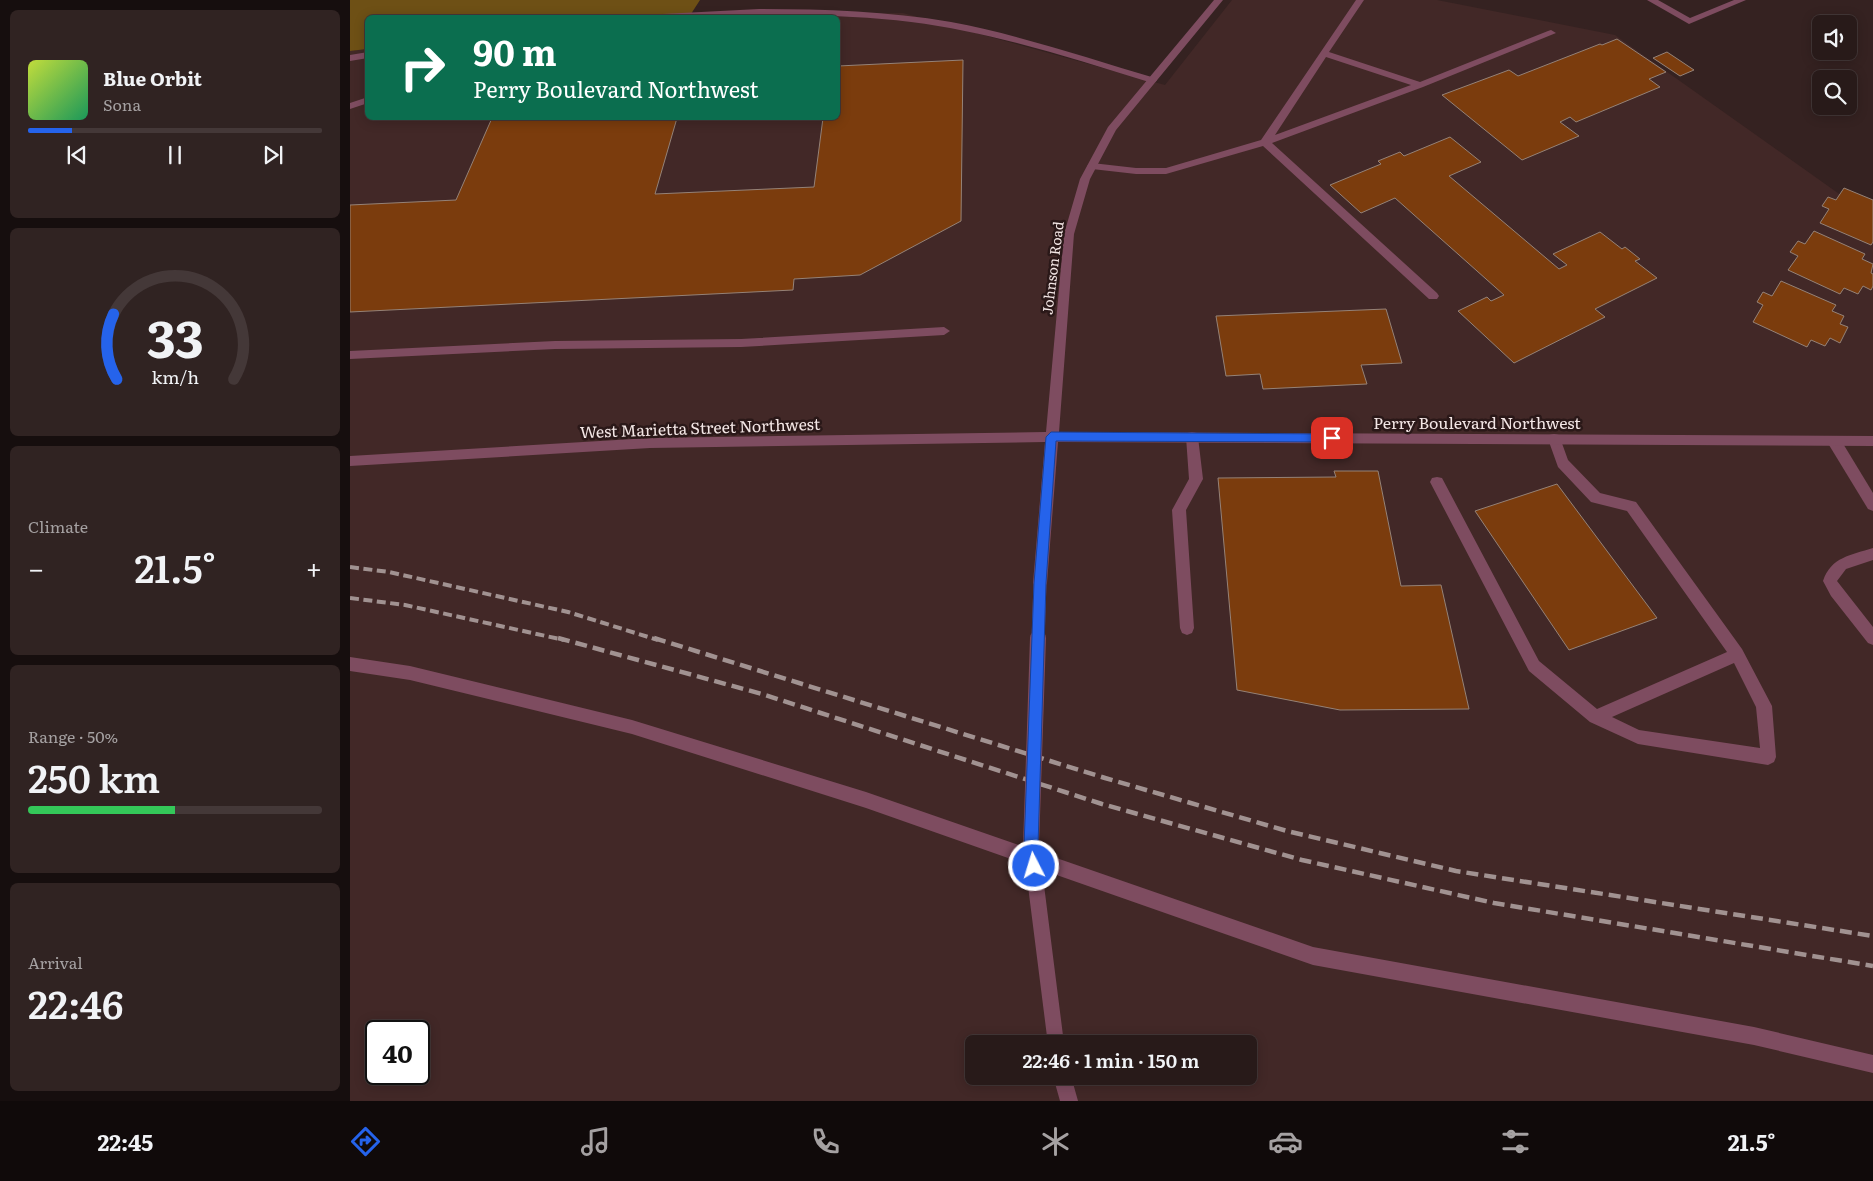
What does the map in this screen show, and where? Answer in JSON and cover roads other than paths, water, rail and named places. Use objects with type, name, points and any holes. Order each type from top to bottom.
[{"type":"street","name":"Johnson Road","points":[[1055,1035],[1031,846],[1040,583],[1069,234],[1085,179],[1112,129],[1219,0]]},
{"type":"street","points":[[1265,142],[1360,0]]},
{"type":"street","points":[[1650,0],[1689,21],[1742,0]]},
{"type":"street","points":[[679,15],[778,10],[870,14],[950,25],[1028,43],[1152,80]]},
{"type":"street","points":[[1092,166],[1166,172],[1265,142],[1420,86],[1551,33]]},
{"type":"street","points":[[1324,53],[1420,86]]},
{"type":"street","points":[[350,58],[365,56]]},
{"type":"street","points":[[350,106],[365,101]]},
{"type":"street","points":[[1265,142],[1433,296]]},
{"type":"street","points":[[350,356],[555,345],[741,343],[944,331]]},
{"type":"street","name":"Perry Boulevard Northwest","points":[[1051,437],[1873,441]]},
{"type":"street","name":"West Marietta Street Northwest","points":[[350,461],[650,443],[1051,437]]},
{"type":"street","points":[[1187,628],[1180,510],[1196,479],[1192,437]]},
{"type":"street","points":[[1437,482],[1534,666],[1595,717],[1638,737],[1768,757],[1764,706],[1737,654],[1630,506],[1596,498],[1563,463],[1554,439]]},
{"type":"street","points":[[1834,441],[1873,505]]},
{"type":"street","points":[[1873,554],[1838,566],[1832,574],[1830,581],[1873,638]]},
{"type":"street","points":[[1595,717],[1737,654]]},
{"type":"street","points":[[350,664],[410,673],[632,728],[875,804],[1313,956],[1744,1035],[1873,1064]]},
{"type":"street","points":[[1065,1085],[1069,1101]]},
{"type":"railway","points":[[350,567],[389,572],[568,612],[658,640]]},
{"type":"railway","points":[[350,598],[405,605],[564,640]]},
{"type":"railway","points":[[558,638],[762,694],[1102,804],[1302,860],[1494,903],[1873,966]]},
{"type":"railway","points":[[654,638],[1105,778],[1287,831],[1456,871],[1873,936]]}]
